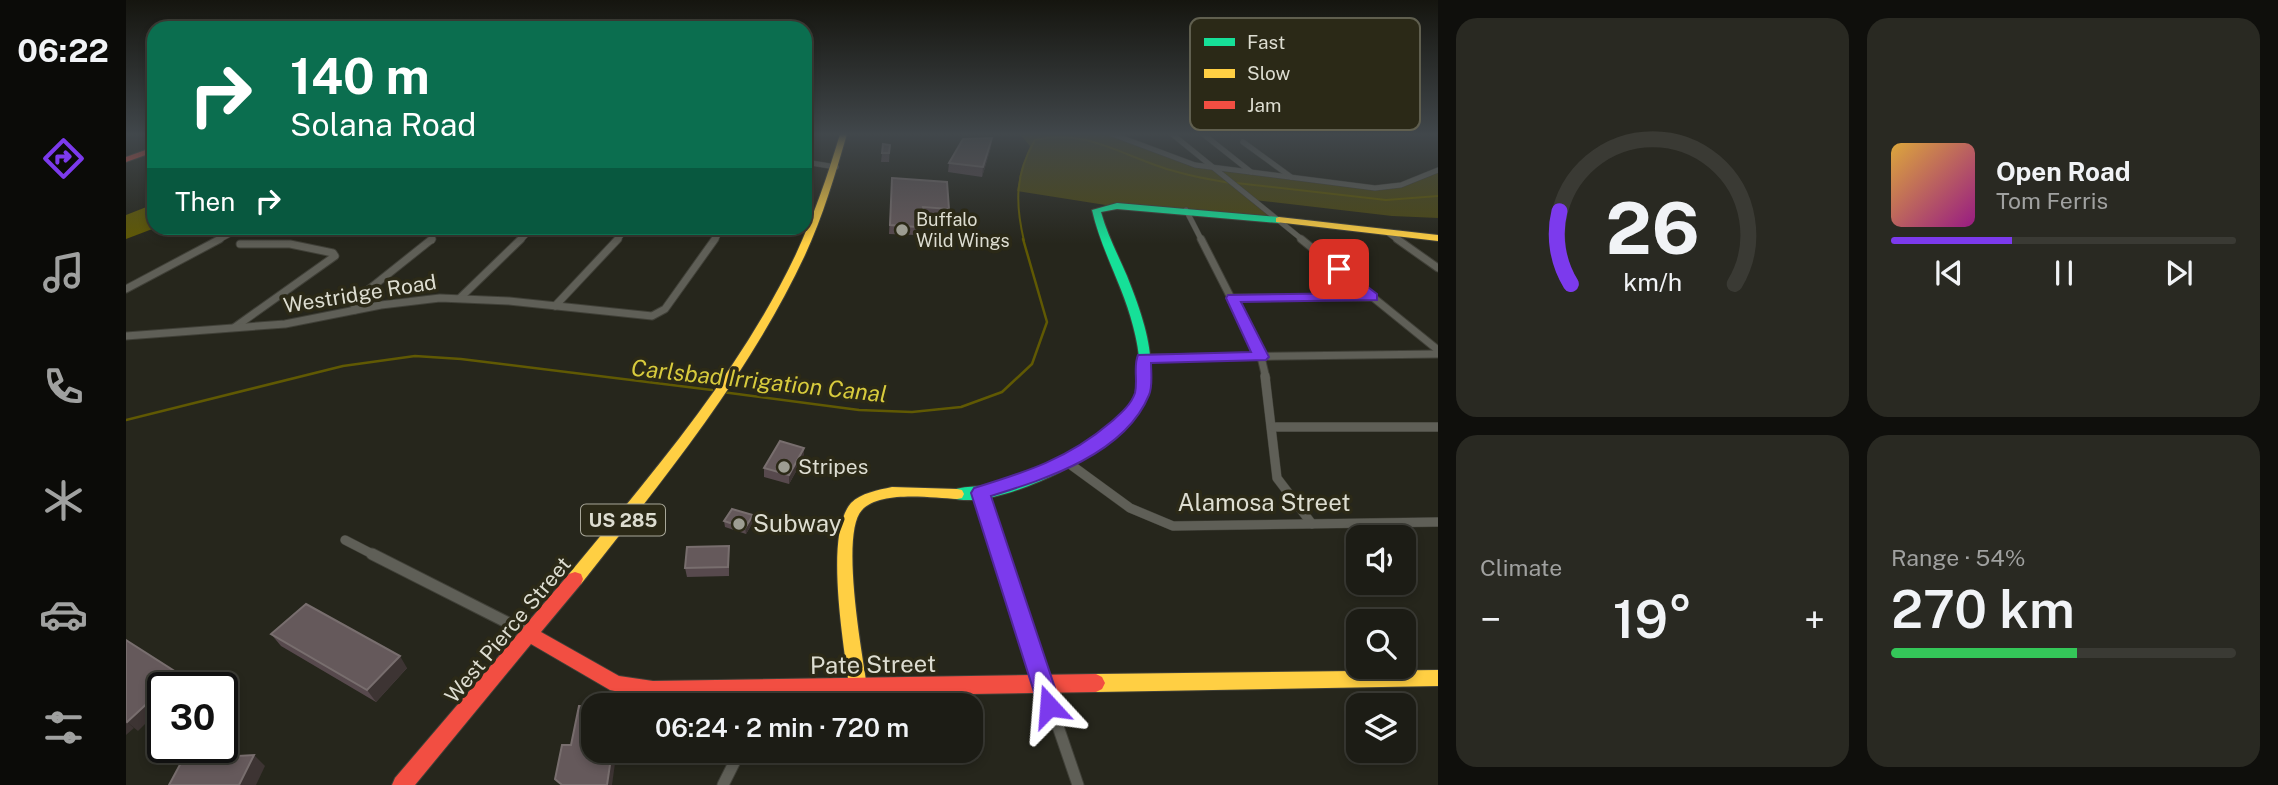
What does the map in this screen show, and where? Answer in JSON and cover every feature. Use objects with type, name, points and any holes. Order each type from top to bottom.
[{"type":"main road","name":"West Pierce Street","points":[[812,229],[835,171]]},
{"type":"main road","points":[[858,686],[845,544],[846,519],[852,511],[871,497],[889,494],[980,493],[1039,475],[1068,462],[1105,437],[1136,407],[1144,385],[1143,358],[1132,302],[1096,210],[1112,206],[1186,210],[1438,238]]},
{"type":"main road","name":"West Pierce Street","points":[[402,785],[531,635],[620,525],[723,382],[787,281],[810,235]]},
{"type":"main road","name":"Pate Street","points":[[531,635],[616,684],[634,688],[1438,678]]},
{"type":"street","points":[[1217,171],[1438,352]]},
{"type":"street","points":[[1231,171],[1381,188],[1401,185],[1436,171]]},
{"type":"street","points":[[1249,171],[1253,174]]},
{"type":"street","points":[[1283,171],[1293,178]]},
{"type":"street","points":[[1186,210],[1261,357],[1273,427],[1277,478],[1312,524]]},
{"type":"street","points":[[1388,233],[1438,268]]},
{"type":"street","points":[[126,289],[228,235]]},
{"type":"street","points":[[355,310],[354,304],[363,294],[433,238],[432,235]]},
{"type":"street","points":[[460,298],[526,235]]},
{"type":"street","points":[[555,306],[621,235]]},
{"type":"street","name":"Westridge Road","points":[[126,336],[299,323],[407,301],[460,298],[643,317],[657,315],[684,285],[718,235]]},
{"type":"street","points":[[232,328],[335,256],[332,253],[290,244],[240,244]]},
{"type":"street","points":[[1232,298],[1373,297]]},
{"type":"street","points":[[1143,358],[1438,352]]},
{"type":"street","points":[[1273,427],[1438,427]]},
{"type":"street","name":"Alamosa Street","points":[[1068,462],[1118,502],[1140,515],[1162,523],[1190,527],[1438,522]]},
{"type":"street","points":[[980,493],[1078,785]]},
{"type":"street","name":"Pate Street","points":[[345,540],[531,635]]},
{"type":"street","points":[[769,693],[771,688]]},
{"type":"street","points":[[723,785],[734,763]]},
{"type":"shaded area","points":[[1021,171],[1250,171],[1375,188],[1391,187],[1438,171],[1438,218],[1392,216],[1254,200],[1277,220],[1112,206],[1017,191]]},
{"type":"shaded area","points":[[147,207],[147,231],[126,239],[126,215]]},
{"type":"building","points":[[892,178],[947,182],[949,209],[923,207],[924,212],[916,212],[917,227],[890,225]]},
{"type":"building","points":[[780,441],[804,448],[789,475],[764,468]]},
{"type":"building","points":[[732,509],[753,515],[745,528],[724,521]]},
{"type":"building","points":[[729,546],[728,567],[685,568],[687,547]]},
{"type":"building","points":[[306,604],[400,656],[367,690],[271,634]]},
{"type":"building","points":[[126,640],[176,672],[147,672],[147,704],[126,721]]},
{"type":"building","points":[[581,706],[581,763],[610,763],[607,785],[562,785],[555,779],[562,745],[571,745]]},
{"type":"building","points":[[254,755],[239,785],[169,785],[181,763],[238,763],[238,756]]},
{"type":"waterway","name":"Carlsbad Irrigation Canal","points":[[1022,171],[1018,201],[1024,241]]},
{"type":"waterway","name":"Carlsbad Irrigation Canal","points":[[1172,171],[1230,183]]},
{"type":"waterway","name":"Carlsbad Irrigation Canal","points":[[1236,183],[1386,200],[1438,196]]},
{"type":"waterway","name":"Carlsbad Irrigation Canal","points":[[722,392],[859,410],[912,412],[961,407],[1002,392],[1032,364],[1047,322],[1023,239]]},
{"type":"waterway","name":"Carlsbad Irrigation Canal","points":[[126,420],[343,366],[415,356],[461,359],[712,390]]},
{"type":"traffic: fast","points":[[957,494],[1005,488],[1064,463],[1113,431],[1128,416],[1140,398],[1145,365],[1140,328],[1096,210],[1117,206],[1279,220]]},
{"type":"traffic: slow","points":[[812,227],[833,171]]},
{"type":"traffic: slow","points":[[1279,220],[1438,238]]},
{"type":"traffic: slow","points":[[575,579],[656,478],[734,370],[769,313],[809,235]]},
{"type":"traffic: slow","points":[[858,686],[845,563],[850,518],[857,506],[879,495],[905,492],[957,494]]},
{"type":"traffic: slow","points":[[1096,683],[1438,678]]},
{"type":"traffic: jam","points":[[402,785],[575,579]]},
{"type":"traffic: jam","points":[[531,635],[616,684],[653,690],[1096,683]]},
{"type":"place","name":"Buffalo Wild Wings","points":[[902,230]]},
{"type":"place","name":"Stripes","points":[[784,467]]},
{"type":"place","name":"Subway","points":[[739,524]]},
{"type":"route","points":[[1049,706],[980,493],[1012,484],[1068,462],[1120,425],[1136,407],[1143,393],[1143,358],[1261,357],[1232,298],[1373,297],[1339,269]]}]
